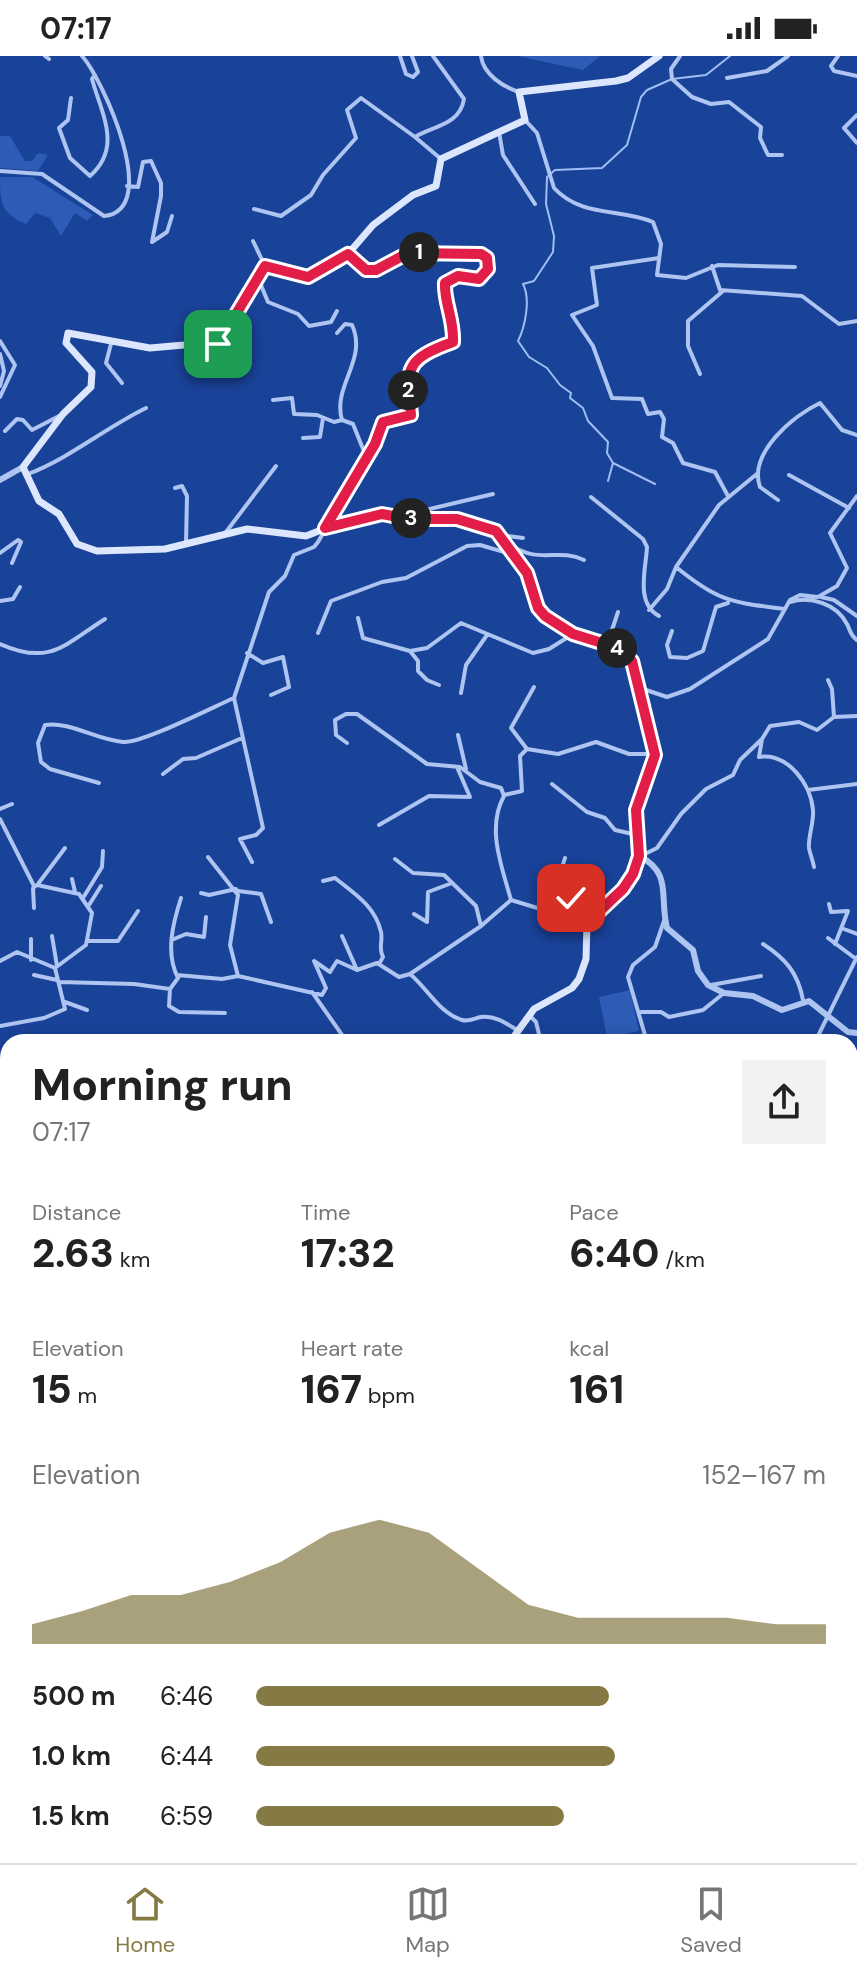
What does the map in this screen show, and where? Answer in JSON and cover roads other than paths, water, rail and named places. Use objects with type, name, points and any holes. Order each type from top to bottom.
[{"type":"main road","points":[[515,1034],[528,1014],[572,988],[579,979],[586,959],[587,923],[623,889],[633,874],[639,856],[637,803],[655,755],[641,688],[627,654],[573,634],[538,608],[527,573],[511,554],[503,538],[457,519],[370,515],[306,536],[260,529],[226,532],[186,543],[119,553],[84,548],[70,536],[59,514],[39,501],[24,471],[63,414],[86,393],[93,379],[88,365],[66,343],[66,336],[71,332],[139,347],[173,347],[226,327],[265,266],[308,277],[348,254],[373,225],[413,195],[436,186],[441,159],[525,120],[519,92],[628,78],[659,56]]},
{"type":"street","points":[[0,171],[42,174],[104,216],[120,207],[127,186],[128,155],[95,75],[82,56]]},
{"type":"street","points":[[400,56],[406,74],[413,77],[418,72],[412,56]]},
{"type":"street","points":[[415,137],[446,124],[463,109],[464,99],[459,90],[433,56]]},
{"type":"street","points":[[481,56],[481,63],[498,83],[519,92]]},
{"type":"street","points":[[680,56],[671,69],[672,79],[692,97],[736,106],[761,127],[760,138],[768,155],[782,155]]},
{"type":"street","points":[[727,78],[767,71],[788,56]]},
{"type":"street","points":[[838,56],[831,66],[834,71],[857,76]]},
{"type":"street","points":[[71,98],[68,120],[59,128],[70,158],[90,176],[99,166],[109,140],[109,127],[92,79],[95,75]]},
{"type":"street","points":[[254,209],[281,216],[311,195],[323,175],[356,138],[347,110],[361,98],[379,108],[441,159]]},
{"type":"street","points":[[857,115],[844,126],[857,143]]},
{"type":"street","points":[[525,120],[537,133],[548,172],[560,195],[586,209],[653,222],[659,232],[657,275],[686,278],[711,266],[795,267]]},
{"type":"street","points":[[499,132],[503,155],[535,204]]},
{"type":"street","points":[[127,186],[138,187],[143,162],[149,160],[161,183],[159,215],[152,242],[167,232],[172,216]]},
{"type":"street","points":[[253,241],[265,266]]},
{"type":"street","points":[[252,862],[240,839],[261,833],[263,828],[234,698],[269,592],[285,576],[294,555],[314,547],[367,459],[385,420],[411,415],[406,378],[412,364],[453,342],[453,314],[445,293],[445,283],[451,278],[479,279],[488,269],[487,258],[481,254],[426,251],[393,258],[376,270],[366,270],[348,254]]},
{"type":"street","points":[[659,258],[592,268],[597,305],[572,315],[593,346],[612,398],[642,399],[648,414],[660,412],[664,419],[662,437],[673,443],[683,463],[715,472],[728,496]]},
{"type":"street","points":[[711,266],[717,287],[723,291],[802,296],[839,324],[857,321]]},
{"type":"street","points":[[257,275],[268,302],[298,314],[309,326],[331,322],[337,311]]},
{"type":"street","points":[[700,374],[688,346],[688,321],[723,291]]},
{"type":"street","points":[[337,333],[345,324],[352,325],[357,336],[357,356],[339,410],[342,420]]},
{"type":"street","points":[[226,327],[218,346],[226,358]]},
{"type":"street","points":[[112,340],[106,363],[122,383]]},
{"type":"street","points":[[0,341],[15,365],[0,397]]},
{"type":"street","points":[[0,354],[4,371],[0,386]]},
{"type":"street","points":[[273,400],[292,398],[294,414],[317,415],[334,422],[342,420],[353,424],[367,459]]},
{"type":"street","points":[[649,610],[667,589],[676,567],[728,496],[758,473],[773,437],[822,403],[836,424],[857,435]]},
{"type":"street","points":[[0,480],[55,463],[91,438],[146,408]]},
{"type":"street","points":[[5,431],[17,419],[23,420],[32,430],[63,414]]},
{"type":"street","points":[[303,438],[319,438],[323,418]]},
{"type":"street","points":[[226,532],[276,466]]},
{"type":"street","points":[[758,473],[760,487],[778,500]]},
{"type":"street","points":[[789,475],[849,508]]},
{"type":"street","points":[[175,488],[182,486],[187,493],[186,543]]},
{"type":"street","points":[[397,516],[493,494]]},
{"type":"street","points":[[818,597],[844,578],[847,568],[830,533],[857,496]]},
{"type":"street","points":[[591,497],[643,539],[647,547],[644,599],[649,610],[659,616]]},
{"type":"street","points":[[503,538],[523,538]]},
{"type":"street","points":[[503,538],[534,556],[571,554],[584,560]]},
{"type":"street","points":[[0,553],[18,540],[21,542],[12,563]]},
{"type":"street","points":[[318,633],[331,601],[382,582],[406,578],[451,552],[480,545],[511,554]]},
{"type":"street","points":[[676,567],[729,603]]},
{"type":"street","points":[[0,601],[13,599],[20,587]]},
{"type":"street","points":[[641,688],[667,697],[690,689],[768,639],[788,606],[800,595],[834,600],[857,616]]},
{"type":"street","points":[[672,631],[667,645],[670,657],[687,658],[703,651],[709,640],[716,607],[729,603],[788,606],[803,599],[827,604],[846,623],[857,640]]},
{"type":"street","points":[[607,645],[618,612]]},
{"type":"street","points":[[358,618],[363,638],[410,651],[427,648],[461,623],[538,653],[573,634]]},
{"type":"street","points":[[0,645],[18,652],[47,655],[105,619]]},
{"type":"street","points":[[461,693],[466,665],[487,635]]},
{"type":"street","points":[[410,651],[418,661],[418,671],[439,685]]},
{"type":"street","points":[[247,653],[263,663],[284,659],[289,687],[271,695]]},
{"type":"street","points":[[828,680],[832,689],[834,717]]},
{"type":"street","points":[[534,687],[511,728],[527,749],[558,754],[596,742],[629,754],[655,755]]},
{"type":"street","points":[[99,783],[50,769],[41,762],[38,743],[43,727],[68,725],[85,735],[127,743],[234,698]]},
{"type":"street","points":[[347,743],[336,735],[335,720],[339,716],[357,714],[427,764],[466,769],[480,782],[501,788],[504,795],[497,812],[497,846],[511,900]]},
{"type":"street","points":[[639,856],[657,848],[681,814],[713,783],[733,775],[740,760],[762,739],[770,726],[799,722],[817,730],[834,717],[857,716]]},
{"type":"street","points":[[458,735],[466,769]]},
{"type":"street","points":[[163,774],[183,759],[196,758],[242,738]]},
{"type":"street","points":[[762,739],[759,757],[768,755],[796,771],[808,790],[813,808],[809,849],[814,867]]},
{"type":"street","points":[[504,795],[522,791],[520,756],[527,749]]},
{"type":"street","points":[[379,825],[429,796],[470,797],[457,767]]},
{"type":"street","points":[[552,784],[587,812],[605,818],[615,830],[637,835]]},
{"type":"street","points":[[808,790],[857,784]]},
{"type":"street","points":[[0,809],[12,804]]},
{"type":"street","points":[[0,819],[36,885]]},
{"type":"street","points":[[34,908],[36,885],[65,848]]},
{"type":"street","points":[[83,898],[102,867],[103,851]]},
{"type":"street","points":[[639,856],[653,863],[662,876],[664,920],[668,932],[693,950],[698,971],[708,985],[724,993],[753,996],[782,1010],[803,1000]]},
{"type":"street","points":[[208,857],[237,890],[239,900],[230,945],[238,976]]},
{"type":"street","points":[[565,858],[558,880],[587,923]]},
{"type":"street","points":[[395,859],[413,873],[442,874],[476,906],[481,926]]},
{"type":"street","points":[[571,898],[580,872]]},
{"type":"street","points":[[177,975],[222,979],[238,976],[322,995],[326,992],[314,961],[330,972],[337,961],[357,970],[379,964],[383,957],[379,949],[382,934],[369,906],[335,878],[323,881]]},
{"type":"street","points":[[72,879],[75,892]]},
{"type":"street","points":[[414,914],[427,922],[428,892],[452,883]]},
{"type":"street","points":[[36,885],[75,892],[83,898],[93,917],[88,928],[89,941]]},
{"type":"street","points":[[89,905],[101,886]]},
{"type":"street","points":[[201,893],[209,895],[237,890],[261,894],[271,922]]},
{"type":"street","points":[[181,898],[173,918],[171,949],[177,975],[170,989],[171,1009],[225,1013]]},
{"type":"street","points":[[511,900],[587,923]]},
{"type":"street","points":[[379,964],[399,977],[410,974],[481,926],[511,900]]},
{"type":"street","points":[[829,904],[831,912],[848,911],[844,929],[835,944]]},
{"type":"street","points":[[56,967],[89,941],[118,941],[138,911]]},
{"type":"street","points":[[174,939],[186,934],[204,937],[206,917]]},
{"type":"street","points":[[645,1034],[628,977],[633,965],[655,947],[664,920]]},
{"type":"street","points":[[844,929],[857,934]]},
{"type":"street","points":[[0,1026],[61,1013],[65,1009],[52,936]]},
{"type":"street","points":[[342,936],[357,970]]},
{"type":"street","points":[[819,1034],[856,958],[828,938]]},
{"type":"street","points":[[31,939],[31,960]]},
{"type":"street","points":[[763,944],[790,966],[800,982],[803,1000],[855,1033]]},
{"type":"street","points":[[0,961],[17,952],[31,960],[56,967]]},
{"type":"street","points":[[410,974],[442,1010],[461,1020],[485,1016],[517,1030]]},
{"type":"street","points":[[34,975],[58,981],[134,984],[170,989]]},
{"type":"street","points":[[708,985],[761,976]]},
{"type":"street","points":[[312,992],[341,1034]]},
{"type":"street","points":[[641,1012],[661,1012],[669,1017],[703,1010],[724,993]]},
{"type":"street","points":[[65,1002],[87,1010]]},
{"type":"street","points":[[528,1014],[536,1022],[539,1034]]},
{"type":"waterway","points":[[608,481],[613,463],[607,453],[608,442],[588,421],[583,408],[570,398],[571,393],[547,368],[529,357],[518,341],[526,313],[527,297],[523,284],[534,281],[553,252],[554,236],[546,204],[547,177],[555,170],[602,168],[627,145],[641,97],[647,90],[672,79],[706,75],[730,56]]},
{"type":"waterway","points":[[613,463],[655,484]]}]
